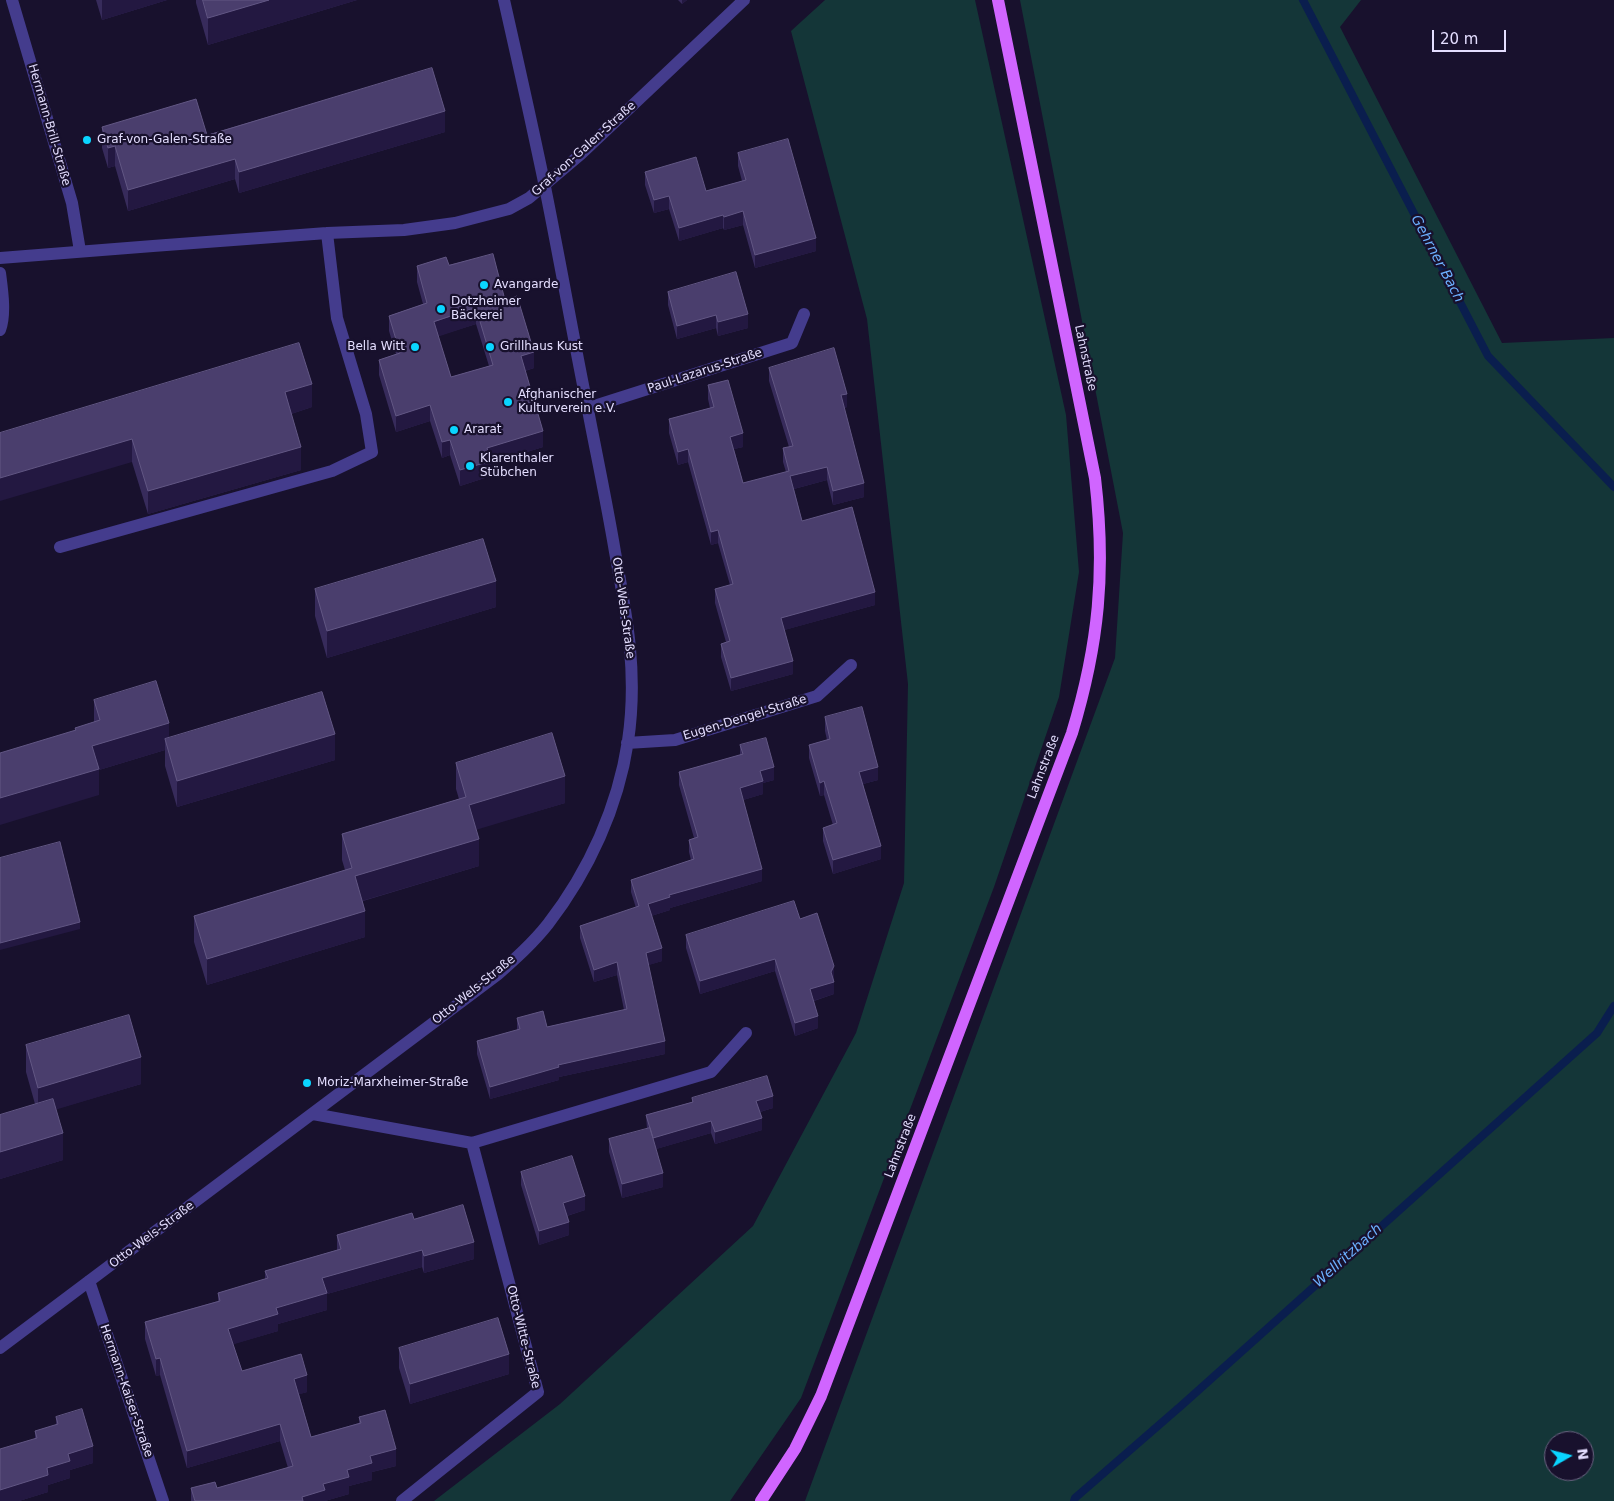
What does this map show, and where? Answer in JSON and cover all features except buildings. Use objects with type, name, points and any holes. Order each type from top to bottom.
[{"type":"main road","name":"Lahnstraße","points":[[761,1501],[795,1450],[824,1387],[1072,733],[1090,665],[1096,630],[1101,566],[1100,527],[1095,478],[998,0]]},
{"type":"street","name":"Hermann-Brill-Straße","points":[[12,0],[72,203],[80,251]]},
{"type":"street","name":"Otto-Wels-Straße","points":[[0,1348],[497,975],[523,951],[547,924],[567,897],[599,838],[612,807],[621,776],[631,713],[631,650],[628,620],[545,186],[504,0]]},
{"type":"street","name":"Graf-von-Galen-Straße","points":[[0,258],[327,233],[404,230],[455,224],[509,209],[545,186],[581,154],[744,0]]},
{"type":"street","points":[[60,547],[332,471],[372,452],[366,414],[337,318],[327,233]]},
{"type":"street","points":[[0,273],[3,297],[2,326],[0,330]]},
{"type":"street","name":"Paul-Lazarus-Straße","points":[[588,408],[792,343],[804,314]]},
{"type":"street","name":"Eugen-Dengel-Straße","points":[[627,743],[675,740],[817,696],[851,665]]},
{"type":"street","points":[[313,1114],[472,1143],[711,1072],[746,1033]]},
{"type":"street","name":"Otto-Witte-Straße","points":[[402,1501],[538,1392],[472,1143]]},
{"type":"street","name":"Hermann-Kaiser-Straße","points":[[89,1281],[163,1501]]},
{"type":"green space","points":[[825,0],[975,0],[1066,415],[1079,572],[1059,697],[994,887],[801,1398],[730,1501],[434,1501],[560,1404],[753,1226],[856,1033],[904,883],[908,684],[867,319],[791,31]]},
{"type":"green space","points":[[1020,0],[1361,0],[1340,27],[1502,343],[1614,338],[1614,1501],[805,1501],[1115,658],[1123,533]]},
{"type":"waterway","name":"Gehrner Bach","points":[[1303,0],[1488,356],[1614,487]]},
{"type":"waterway","name":"Wellritzbach","points":[[1074,1501],[1075,1498],[1182,1405],[1597,1033],[1614,1006]]},
{"type":"place","name":"Graf-von-Galen-Straße","points":[[87,140]]},
{"type":"place","name":"Avangarde","points":[[484,285]]},
{"type":"place","name":"Dotzheimer Bäckerei","points":[[441,309]]},
{"type":"place","name":"Bella Witt","points":[[415,347]]},
{"type":"place","name":"Grillhaus Kust","points":[[490,347]]},
{"type":"place","name":"Afghanischer Kulturverein e.V.","points":[[508,402]]},
{"type":"place","name":"Ararat","points":[[454,430]]},
{"type":"place","name":"Klarenthaler Stübchen","points":[[470,466]]},
{"type":"place","name":"Moriz-Marxheimer-Straße","points":[[307,1083]]}]
